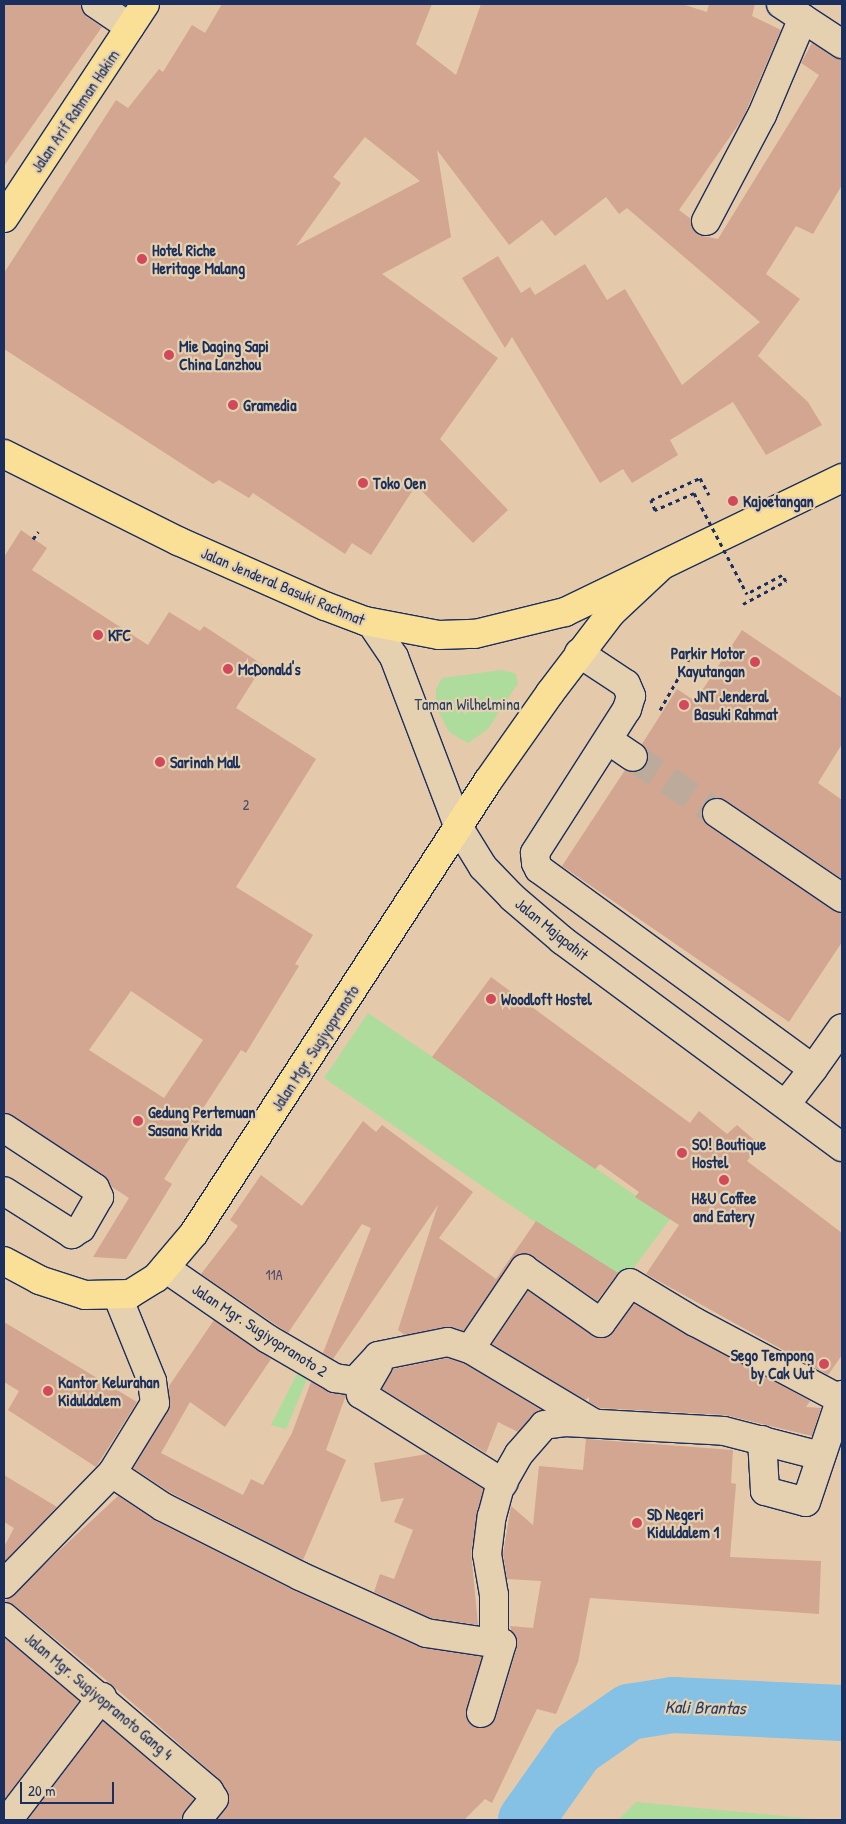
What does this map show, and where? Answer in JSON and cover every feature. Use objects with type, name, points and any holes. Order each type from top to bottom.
[{"type":"main road","name":"Jalan Arif Rahman Hakim","points":[[4,218],[145,4]]},
{"type":"main road","name":"Jalan Jenderal Basuki Rachmat","points":[[4,454],[178,541],[325,606],[372,623],[439,635],[475,634],[565,612],[842,478]]},
{"type":"main road","points":[[4,475],[89,497]]},
{"type":"main road","name":"Jalan Jenderal Basuki Rachmat","points":[[459,828],[579,653],[630,592],[661,566]]},
{"type":"main road","name":"Jalan Mgr. Sugiyopranoto","points":[[4,1261],[64,1290],[117,1295],[130,1294],[165,1268],[194,1233],[459,828]]},
{"type":"street","points":[[96,4],[130,27]]},
{"type":"street","points":[[781,4],[842,44]]},
{"type":"street","points":[[706,221],[762,115],[803,18]]},
{"type":"street","name":"Jalan Majapahit","points":[[372,623],[394,657],[459,828],[483,866],[520,904],[562,940],[837,1141]]},
{"type":"street","points":[[579,653],[626,684],[631,696],[608,740],[535,853],[539,869],[813,1069]]},
{"type":"street","points":[[608,740],[633,757]]},
{"type":"street","points":[[717,813],[842,898]]},
{"type":"street","points":[[786,1104],[842,1028]]},
{"type":"street","points":[[4,1128],[95,1188],[99,1197],[81,1228],[72,1234],[4,1191]]},
{"type":"street","name":"Jalan Mgr. Sugiyopranoto 2","points":[[165,1268],[268,1339],[335,1378],[355,1381],[375,1360],[384,1356],[448,1342],[470,1349],[596,1424]]},
{"type":"street","points":[[470,1349],[524,1269],[601,1323],[630,1283],[694,1322],[841,1397],[806,1502],[765,1490],[762,1440]]},
{"type":"street","points":[[4,1584],[112,1473],[155,1404],[152,1381],[117,1295]]},
{"type":"street","points":[[384,1356],[361,1394],[503,1483]]},
{"type":"street","points":[[494,1643],[494,1595],[487,1554],[492,1516],[503,1483],[532,1436],[544,1425],[596,1424],[724,1431],[820,1456]]},
{"type":"street","points":[[112,1473],[163,1507],[300,1576],[426,1633],[502,1643],[481,1713]]},
{"type":"street","name":"Jalan Mgr. Sugiyopranoto Gang 4","points":[[4,1617],[102,1697],[209,1790],[214,1799],[197,1820]]},
{"type":"street","points":[[8,1820],[102,1697]]},
{"type":"path","points":[[709,495],[700,478],[651,500],[655,510],[694,493],[747,594],[782,575],[786,581],[743,604]]},
{"type":"path","points":[[33,539],[38,532]]},
{"type":"green space","name":"Taman Wilhelmina","points":[[501,670],[515,673],[518,683],[488,729],[468,743],[449,732],[436,707],[436,689],[442,678]]},
{"type":"green space","points":[[368,1013],[670,1219],[623,1282],[324,1078]]},
{"type":"green space","points":[[301,1366],[310,1372],[286,1429],[271,1425]]},
{"type":"green space","points":[[636,1802],[825,1820],[618,1820]]},
{"type":"building","points":[[4,4],[81,4],[87,17],[102,27],[4,166]]},
{"type":"building","points":[[222,4],[432,4],[416,44],[456,75],[481,4],[682,4],[707,12],[709,4],[755,4],[752,16],[781,30],[743,118],[679,210],[691,219],[698,235],[718,239],[819,75],[801,63],[812,43],[842,59],[842,185],[813,234],[796,226],[766,274],[800,299],[758,356],[808,402],[822,425],[766,455],[733,402],[670,440],[678,455],[632,483],[623,469],[600,483],[512,337],[505,348],[462,278],[498,256],[521,293],[530,287],[535,295],[585,264],[607,300],[625,289],[682,385],[760,322],[627,208],[619,214],[606,197],[555,236],[542,220],[509,245],[437,150],[451,237],[382,274],[498,358],[440,439],[508,510],[473,543],[416,485],[371,555],[352,543],[345,554],[253,493],[249,498],[219,480],[213,484],[4,349],[4,273],[116,100],[128,108],[159,69],[163,72],[192,25],[205,33]],"holes":[[[365,137],[420,181],[296,246],[341,183],[333,177]]]},
{"type":"building","points":[[21,530],[47,548],[32,570],[148,645],[169,612],[200,631],[204,626],[263,665],[236,708],[316,759],[236,887],[313,935],[295,964],[299,966],[246,1053],[241,1050],[196,1119],[200,1122],[164,1179],[172,1184],[126,1259],[93,1257],[129,1198],[112,1187],[104,1175],[4,1113],[4,557]],"holes":[[[131,991],[203,1040],[164,1098],[89,1050]]]},
{"type":"building","points":[[742,630],[842,698],[842,744],[818,783],[842,800],[842,879],[725,800],[711,799],[702,811],[708,826],[842,913],[842,942],[789,1022],[562,866],[625,770],[639,771],[646,765],[647,751],[642,744],[677,689],[695,701]]},
{"type":"building","points":[[491,977],[690,1123],[699,1111],[727,1134],[737,1125],[760,1145],[747,1161],[842,1233],[842,1355],[828,1375],[646,1274],[679,1225],[635,1197],[639,1192],[600,1164],[595,1169],[432,1057]]},
{"type":"building","points":[[363,1121],[376,1132],[382,1125],[473,1192],[439,1238],[496,1279],[536,1221],[618,1273],[597,1301],[533,1256],[518,1255],[464,1331],[445,1327],[405,1335],[398,1330],[438,1205],[333,1359],[323,1353],[371,1228],[362,1224],[288,1333],[201,1274],[238,1226],[230,1220],[261,1175],[302,1206]]},
{"type":"building","points":[[528,1291],[599,1338],[613,1333],[634,1304],[810,1401],[806,1407],[821,1408],[812,1436],[725,1415],[600,1408],[589,1402],[589,1397],[585,1400],[492,1344]]},
{"type":"building","points":[[214,1320],[271,1359],[225,1427],[190,1402],[161,1453],[243,1495],[251,1479],[263,1485],[292,1433],[311,1382],[346,1395],[326,1450],[346,1460],[303,1560],[171,1493],[133,1468],[168,1411],[169,1386]]},
{"type":"building","points":[[4,1322],[137,1402],[96,1467],[8,1410],[19,1391],[4,1382]]},
{"type":"building","points":[[447,1358],[464,1363],[541,1410],[518,1432],[498,1422],[486,1453],[382,1389],[393,1369]]},
{"type":"building","points":[[586,1439],[733,1450],[731,1483],[736,1484],[730,1557],[821,1561],[819,1614],[590,1598],[578,1662],[556,1714],[537,1709],[492,1803],[485,1799],[464,1820],[217,1820],[229,1801],[219,1779],[112,1685],[14,1605],[4,1602],[118,1496],[156,1521],[293,1590],[420,1647],[482,1657],[466,1716],[470,1724],[485,1728],[496,1717],[517,1647],[510,1626],[533,1628],[541,1581],[507,1579],[503,1554],[511,1506],[533,1525],[539,1466],[583,1470]]},
{"type":"building","points":[[427,1454],[483,1489],[471,1552],[478,1625],[430,1618],[374,1592],[380,1574],[394,1579],[413,1530],[394,1522],[404,1498],[381,1502],[374,1463]]},
{"type":"building","points":[[4,1475],[57,1507],[4,1562],[4,1547],[14,1528],[4,1522]]},
{"type":"building","points":[[4,1637],[79,1701],[4,1800]]},
{"type":"building","points":[[103,1721],[194,1799],[182,1820],[27,1820]]},
{"type":"waterway","name":"Kali Brantas","points":[[526,1820],[576,1749],[629,1712],[673,1705],[842,1713]]},
{"type":"tunnel","points":[[633,757],[717,813]]},
{"type":"place","name":"Hotel Riche Heritage Malang","points":[[142,259]]},
{"type":"place","name":"Mie Daging Sapi China Lanzhou","points":[[169,355]]},
{"type":"place","name":"Gramedia","points":[[233,405]]},
{"type":"place","name":"Toko Oen","points":[[363,483]]},
{"type":"place","name":"Kajoetangan","points":[[733,501]]},
{"type":"place","name":"KFC","points":[[98,635]]},
{"type":"place","name":"Parkir Motor Kayutangan","points":[[755,662]]},
{"type":"place","name":"McDonald's","points":[[228,669]]},
{"type":"place","name":"JNT Jenderal Basuki Rahmat","points":[[684,705]]},
{"type":"place","name":"Sarinah Mall","points":[[160,762]]},
{"type":"place","name":"Woodloft Hostel","points":[[491,999]]},
{"type":"place","name":"Gedung Pertemuan Sasana Krida","points":[[138,1121]]},
{"type":"place","name":"SO! Boutique Hostel","points":[[682,1153]]},
{"type":"place","name":"H&U Coffee and Eatery","points":[[724,1180]]},
{"type":"place","name":"Sego Tempong by Cak Uut","points":[[824,1364]]},
{"type":"place","name":"Kantor Kelurahan Kiduldalem","points":[[48,1391]]},
{"type":"place","name":"SD Negeri Kiduldalem 1","points":[[637,1523]]}]
